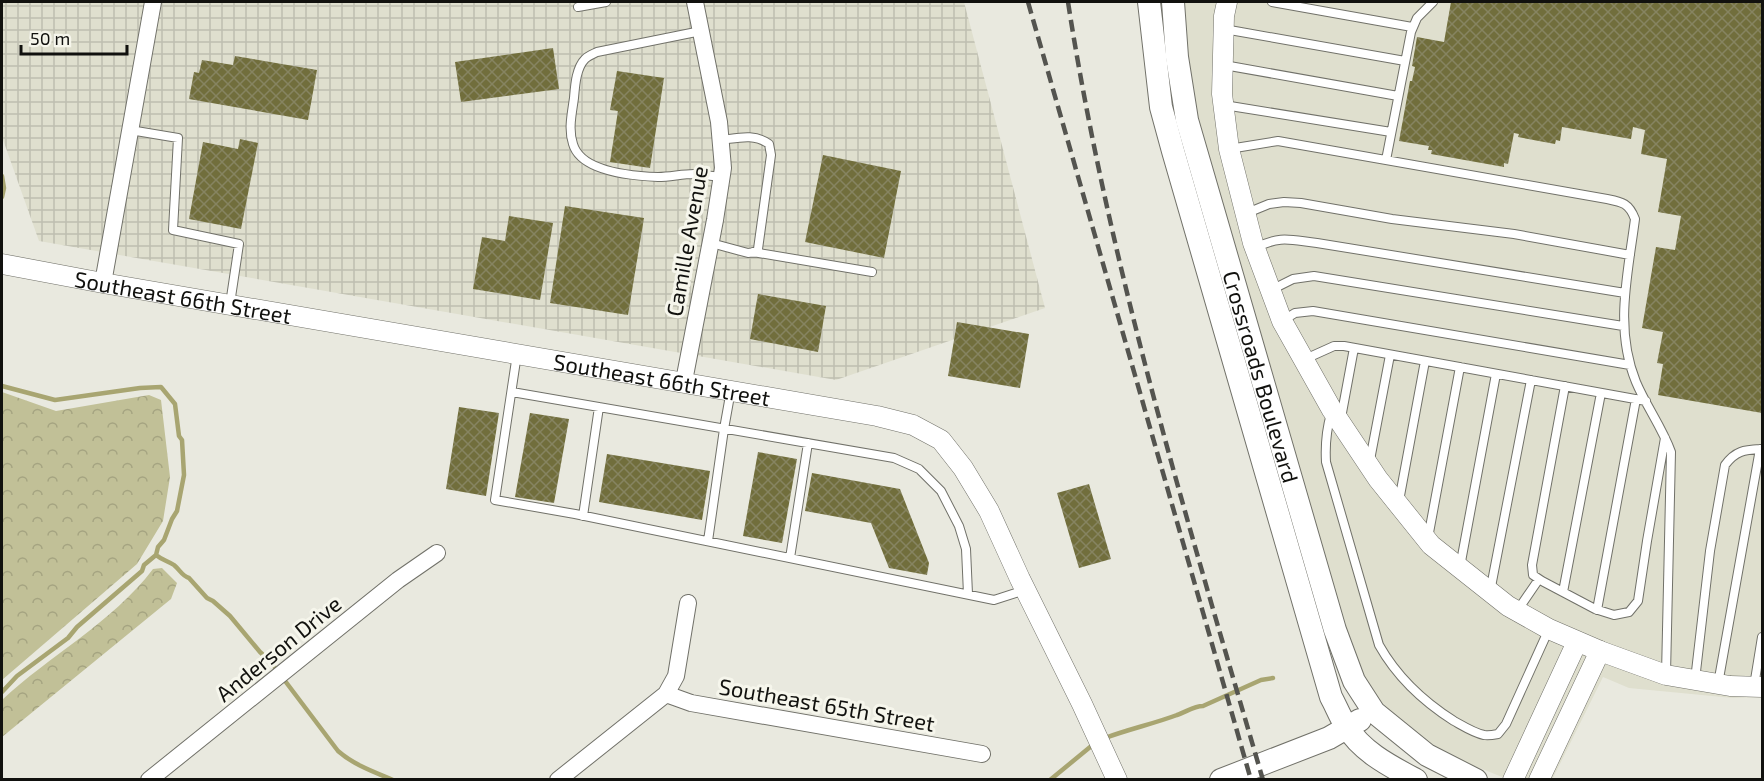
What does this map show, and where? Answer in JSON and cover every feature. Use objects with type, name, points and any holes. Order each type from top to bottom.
[{"type":"main road","name":"Crossroads Boulevard","points":[[1149,2],[1161,107],[1331,697],[1347,728]]},
{"type":"main road","name":"Crossroads Boulevard","points":[[1173,2],[1177,57],[1187,120],[1201,170],[1335,630],[1354,681],[1374,712]]},
{"type":"main road","points":[[1221,780],[1318,742],[1374,712],[1427,755],[1476,780]]},
{"type":"main road","points":[[1347,728],[1368,751],[1416,780]]},
{"type":"street","points":[[103,283],[153,2]]},
{"type":"street","name":"Camille Avenue","points":[[684,381],[723,168],[719,122],[695,2]]},
{"type":"street","points":[[1227,2],[1222,94],[1229,149],[1255,248],[1282,321],[1336,416],[1378,479],[1427,540],[1516,611],[1577,642],[1666,675],[1730,686],[1758,687]]},
{"type":"street","name":"Southeast 66th Street","points":[[2,264],[230,305],[684,381],[877,416],[913,425],[941,440],[963,468],[989,511],[1117,780]]},
{"type":"street","name":"Anderson Drive","points":[[149,780],[398,580],[436,554]]},
{"type":"street","points":[[558,780],[666,694],[676,676],[688,603]]},
{"type":"street","points":[[1513,780],[1577,642]]},
{"type":"street","points":[[1539,780],[1600,651]]},
{"type":"street","name":"Southeast 65th Street","points":[[666,694],[691,703],[982,754]]},
{"type":"lane","points":[[578,7],[606,2]]},
{"type":"lane","points":[[1272,2],[1412,27]]},
{"type":"lane","points":[[1386,160],[1412,27],[1417,18],[1434,2]]},
{"type":"lane","points":[[1224,29],[1405,61]]},
{"type":"lane","points":[[701,31],[597,52],[585,58],[579,69],[570,126],[573,145],[581,157],[593,166],[642,176],[693,174],[722,177]]},
{"type":"lane","points":[[1223,65],[1398,96]]},
{"type":"lane","points":[[1224,105],[1391,132]]},
{"type":"lane","points":[[130,130],[178,138],[173,230],[239,244],[230,305]]},
{"type":"lane","points":[[711,243],[748,253],[759,249],[771,155],[769,144],[761,138],[721,140]]},
{"type":"lane","points":[[1229,149],[1278,141],[1607,199],[1625,204],[1632,210],[1635,219],[1623,326],[1630,365],[1671,452],[1666,675]]},
{"type":"lane","points":[[1246,214],[1269,204],[1284,202],[1392,219],[1514,234],[1630,255]]},
{"type":"lane","points":[[1255,248],[1271,240],[1282,239],[1317,243],[1625,293]]},
{"type":"lane","points":[[752,252],[872,272]]},
{"type":"lane","points":[[1270,290],[1293,279],[1314,276],[1623,326]]},
{"type":"lane","points":[[1282,321],[1295,313],[1312,311],[1630,365]]},
{"type":"lane","points":[[1303,360],[1334,346],[1354,348],[1646,401]]},
{"type":"lane","points":[[1354,348],[1336,416],[1325,435],[1326,462],[1380,645],[1388,661],[1401,677],[1436,710],[1485,736],[1498,734],[1506,724],[1549,629]]},
{"type":"lane","points":[[518,353],[495,500],[994,600],[1025,590]]},
{"type":"lane","points":[[1369,465],[1390,355]]},
{"type":"lane","points":[[1399,505],[1425,361]]},
{"type":"lane","points":[[1427,540],[1460,367]]},
{"type":"lane","points":[[1460,568],[1496,374]]},
{"type":"lane","points":[[1490,592],[1531,380]]},
{"type":"lane","points":[[1565,386],[1532,565],[1533,575],[1597,610],[1614,615],[1622,614],[1629,612],[1638,601],[1665,437]]},
{"type":"lane","points":[[708,541],[731,390]]},
{"type":"lane","points":[[512,392],[894,458],[919,468],[941,491],[959,526],[966,549],[968,594]]},
{"type":"lane","points":[[1563,592],[1601,393]]},
{"type":"lane","points":[[1597,610],[1636,399]]},
{"type":"lane","points":[[583,516],[599,407]]},
{"type":"lane","points":[[790,558],[808,443]]},
{"type":"lane","points":[[1695,680],[1710,551],[1725,465],[1731,456],[1744,450],[1761,449],[1718,684]]},
{"type":"lane","points":[[1516,611],[1539,579]]},
{"type":"lane","points":[[1758,687],[1762,637]]},
{"type":"shaded area","points":[[2,2],[964,2],[1045,308],[836,380],[39,241],[2,137]]},
{"type":"shaded area","points":[[1181,2],[1762,2],[1762,697],[1733,698],[1629,688],[1603,677],[1552,780],[1507,779],[1450,756],[1387,714],[1365,681],[1342,627],[1195,114]]},
{"type":"green space","points":[[2,392],[56,411],[149,395],[161,400],[170,477],[163,521],[137,564],[2,680]]},
{"type":"green space","points":[[162,568],[177,583],[171,599],[2,737],[2,700],[119,606],[153,569]]},
{"type":"building","points":[[1451,2],[1762,2],[1762,413],[1658,395],[1663,364],[1657,363],[1663,332],[1642,328],[1656,247],[1675,250],[1681,216],[1658,212],[1667,159],[1641,154],[1645,130],[1633,127],[1631,139],[1562,127],[1560,141],[1556,140],[1555,144],[1518,137],[1519,134],[1514,133],[1508,164],[1504,163],[1504,167],[1431,154],[1432,150],[1428,150],[1429,146],[1399,141],[1410,81],[1412,81],[1415,67],[1412,66],[1417,37],[1444,42]]},
{"type":"building","points":[[553,48],[559,89],[461,102],[455,62]]},
{"type":"building","points":[[235,56],[317,70],[308,120],[189,99],[194,72],[199,73],[202,60],[233,65]]},
{"type":"building","points":[[617,71],[664,78],[650,168],[610,162],[618,111],[610,110]]},
{"type":"building","points":[[240,139],[258,143],[241,229],[189,219],[203,142],[238,149]]},
{"type":"building","points":[[823,155],[901,171],[884,258],[805,242]]},
{"type":"building","points":[[565,206],[644,218],[628,315],[550,303]]},
{"type":"building","points":[[509,216],[553,223],[540,300],[473,289],[482,237],[505,241]]},
{"type":"building","points":[[758,294],[826,306],[818,352],[750,339]]},
{"type":"building","points":[[957,322],[1029,334],[1020,388],[948,376]]},
{"type":"building","points":[[459,407],[499,413],[486,496],[446,489]]},
{"type":"building","points":[[530,413],[569,419],[554,503],[515,497]]},
{"type":"building","points":[[758,452],[797,459],[782,543],[743,536]]},
{"type":"building","points":[[607,454],[710,471],[702,520],[599,502]]},
{"type":"building","points":[[812,473],[900,489],[929,563],[927,575],[889,568],[871,523],[805,511]]},
{"type":"building","points":[[1089,484],[1111,559],[1079,568],[1057,493]]},
{"type":"waterway","points":[[2,176],[4,188],[2,197]]},
{"type":"waterway","points":[[2,386],[55,400],[161,387],[175,404],[179,436],[182,440],[184,475],[177,511],[156,555],[144,565],[142,571],[77,627],[68,638],[17,676],[2,692]]},
{"type":"waterway","points":[[156,555],[174,565],[207,598],[230,616],[270,661],[338,751],[357,764],[393,780]]},
{"type":"waterway","points":[[1105,738],[1203,706],[1261,680],[1273,678]]},
{"type":"waterway","points":[[1050,780],[1095,743]]},
{"type":"railway","points":[[1028,2],[1251,780]]},
{"type":"railway","points":[[1068,2],[1085,101],[1128,296],[1179,491],[1263,780]]}]
